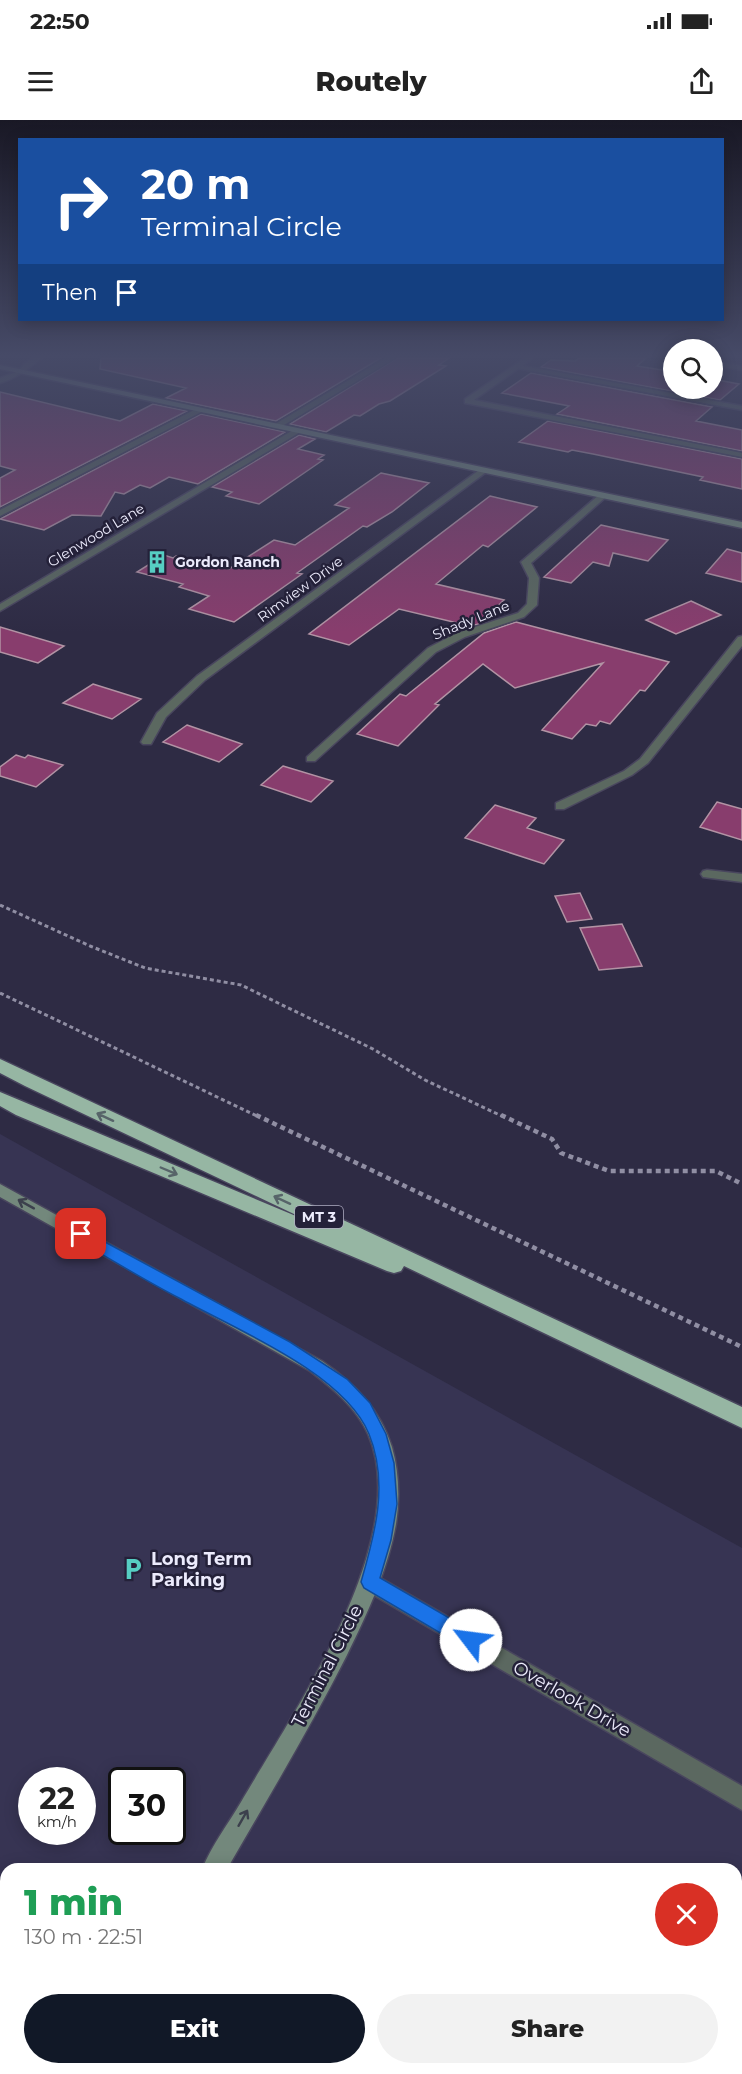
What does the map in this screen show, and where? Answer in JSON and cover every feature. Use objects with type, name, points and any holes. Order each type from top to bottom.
[{"type":"highway","name":"MT 3","points":[[0,1065],[31,1082],[639,1367],[742,1418]]},
{"type":"highway","name":"MT 3","points":[[0,1098],[21,1110],[639,1367]]},
{"type":"main road","points":[[387,449],[742,525]]},
{"type":"main road","name":"Terminal Circle","points":[[0,1190],[284,1347],[341,1384],[364,1408],[377,1434],[385,1463],[388,1504],[382,1540],[370,1582],[322,1683],[217,1863]]},
{"type":"street","points":[[0,513],[125,449]]},
{"type":"street","name":"Glenwood Lane","points":[[0,608],[266,449]]},
{"type":"street","points":[[717,449],[742,454]]},
{"type":"street","name":"Rimview Drive","points":[[147,742],[161,715],[201,678],[484,470]]},
{"type":"street","name":"Shady Lane","points":[[311,759],[432,650],[461,635],[521,615],[532,605],[534,578],[526,562],[603,496]]},
{"type":"street","points":[[560,806],[628,773],[644,761],[742,639]]},
{"type":"street","points":[[706,874],[742,878]]},
{"type":"street","name":"Overlook Drive","points":[[370,1582],[742,1799]]},
{"type":"path","points":[[0,905],[100,951],[147,969],[241,986],[373,1049],[425,1080],[552,1139],[561,1153],[609,1171],[716,1171],[742,1184]]},
{"type":"path","points":[[0,993],[742,1347]]},
{"type":"shaded area","points":[[0,1134],[742,1548],[742,1863],[0,1863]]},
{"type":"building","points":[[0,449],[113,449],[0,507],[0,478],[15,470],[0,466]]},
{"type":"building","points":[[134,449],[256,449],[198,484],[169,477],[150,488],[140,485],[124,494],[115,492],[101,516],[72,515],[44,530],[0,519]]},
{"type":"building","points":[[275,449],[299,449],[324,455],[318,459],[323,460],[259,504],[226,496],[232,492],[212,487]]},
{"type":"building","points":[[554,449],[692,449],[742,459],[742,489],[700,480],[703,477],[572,450],[568,452]]},
{"type":"building","points":[[381,473],[429,483],[392,512],[367,527],[363,526],[297,573],[302,574],[234,622],[189,609],[209,596],[179,587],[183,584],[137,572],[164,555],[229,569],[274,540],[295,545],[349,508],[335,505]]},
{"type":"building","points":[[490,496],[537,507],[488,547],[483,545],[436,584],[504,600],[479,624],[470,626],[399,609],[349,645],[309,634]]},
{"type":"building","points":[[601,525],[668,540],[648,561],[613,553],[609,566],[593,562],[571,583],[544,577]]},
{"type":"building","points":[[727,549],[742,553],[742,582],[706,573]]},
{"type":"building","points":[[691,601],[721,615],[676,634],[646,620]]},
{"type":"building","points":[[516,622],[669,662],[645,691],[640,690],[610,724],[600,721],[596,726],[586,724],[572,739],[542,730],[603,663],[515,688],[483,664],[435,704],[439,705],[398,746],[357,734],[400,694],[406,696],[484,633]]},
{"type":"building","points":[[0,627],[64,646],[38,663],[0,652]]},
{"type":"building","points":[[93,684],[141,699],[112,719],[63,703]]},
{"type":"building","points":[[187,725],[242,744],[219,762],[163,742]]},
{"type":"building","points":[[16,755],[25,758],[28,755],[63,765],[36,787],[0,776],[0,767]]},
{"type":"building","points":[[283,766],[333,781],[311,802],[261,785]]},
{"type":"building","points":[[717,802],[742,809],[742,840],[700,827]]},
{"type":"building","points":[[495,805],[536,818],[527,828],[564,840],[544,864],[465,838]]},
{"type":"building","points":[[580,893],[592,919],[567,922],[555,896]]},
{"type":"building","points":[[622,924],[642,966],[599,970],[580,928]]},
{"type":"place","name":"Gordon Ranch","points":[[157,562]]},
{"type":"place","name":"Long Term Parking","points":[[133,1569]]},
{"type":"route","points":[[81,1234],[181,1292],[284,1347],[341,1384],[364,1408],[377,1434],[385,1463],[388,1504],[382,1540],[370,1582],[471,1640]]}]
